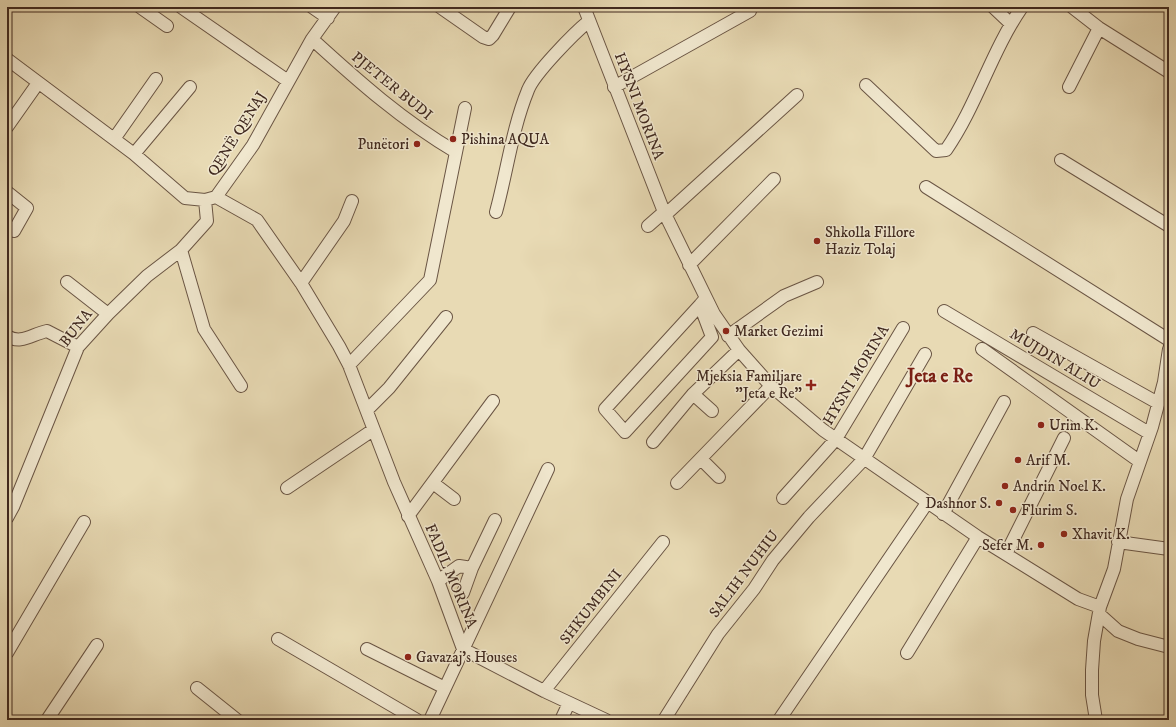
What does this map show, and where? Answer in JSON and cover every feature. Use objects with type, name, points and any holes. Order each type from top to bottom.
[{"type":"street","points":[[140,7],[166,26]]},
{"type":"street","points":[[312,7],[328,18]]},
{"type":"street","name":"QENË QENAJ","points":[[211,199],[253,145],[312,39],[335,7]]},
{"type":"street","points":[[440,7],[486,39],[493,35],[510,7]]},
{"type":"street","name":"HYSNI MORINA","points":[[584,7],[664,214],[703,302],[714,314],[739,350],[771,386],[836,439],[978,537],[1078,599],[1100,610]]},
{"type":"street","points":[[993,7],[1011,24]]},
{"type":"street","points":[[866,85],[936,151],[946,150],[973,101],[1011,24],[1022,7]]},
{"type":"street","points":[[1072,7],[1099,28],[1169,72]]},
{"type":"street","name":"QENË QENAJ","points":[[180,11],[286,84]]},
{"type":"street","points":[[614,87],[750,11]]},
{"type":"street","points":[[496,212],[509,151],[528,89],[538,74],[579,29],[589,22]]},
{"type":"street","points":[[1068,87],[1099,28]]},
{"type":"street","name":"PJETER BUDI","points":[[312,39],[394,110],[417,128],[456,152]]},
{"type":"street","points":[[7,59],[134,154],[185,198],[211,199]]},
{"type":"street","points":[[114,139],[156,80]]},
{"type":"street","points":[[7,127],[38,83]]},
{"type":"street","points":[[134,154],[190,87]]},
{"type":"street","points":[[648,226],[664,214],[797,95]]},
{"type":"street","points":[[349,365],[430,280],[465,108]]},
{"type":"street","points":[[1061,160],[1169,226]]},
{"type":"street","points":[[688,266],[774,179]]},
{"type":"street","points":[[926,187],[1169,340]]},
{"type":"street","points":[[7,192],[27,208],[14,231]]},
{"type":"street","name":"BUNA","points":[[7,518],[13,507],[78,347],[108,314],[147,276],[181,250],[207,221],[211,199]]},
{"type":"street","name":"FADIL MORINA","points":[[211,199],[257,220],[301,283],[349,365],[408,516],[438,581],[463,649]]},
{"type":"street","points":[[301,283],[344,221],[352,201]]},
{"type":"street","points":[[181,250],[204,329],[241,386]]},
{"type":"street","points":[[67,282],[108,314]]},
{"type":"street","points":[[728,336],[784,296],[817,282]]},
{"type":"street","points":[[703,302],[712,337],[625,432],[605,408],[703,302]]},
{"type":"street","name":"MUJDIN ALIU","points":[[944,311],[1149,433]]},
{"type":"street","points":[[367,410],[388,388],[446,318]]},
{"type":"street","name":"HYSNI MORINA","points":[[836,439],[903,328]]},
{"type":"street","points":[[7,336],[13,340],[20,341],[47,330],[78,347]]},
{"type":"street","points":[[1033,333],[1158,403]]},
{"type":"street","points":[[982,349],[1139,461]]},
{"type":"street","points":[[1096,720],[1092,695],[1092,670],[1100,610],[1114,569],[1127,499],[1164,382],[1169,349]]},
{"type":"street","points":[[653,442],[693,394],[739,350]]},
{"type":"street","name":"SALIH NUHIU","points":[[664,720],[718,634],[754,589],[773,560],[809,517],[864,459],[925,354]]},
{"type":"street","points":[[677,483],[771,386]]},
{"type":"street","points":[[693,394],[712,411]]},
{"type":"street","name":"FADIL MORINA","points":[[408,516],[493,401]]},
{"type":"street","points":[[943,514],[1004,402]]},
{"type":"street","points":[[287,488],[374,430]]},
{"type":"street","points":[[1006,554],[1064,438]]},
{"type":"street","points":[[783,498],[811,473],[836,439]]},
{"type":"street","points":[[701,459],[719,477]]},
{"type":"street","points":[[430,720],[548,469]]},
{"type":"street","points":[[433,483],[454,499]]},
{"type":"street","points":[[779,720],[927,503]]},
{"type":"street","points":[[463,593],[472,568],[495,520]]},
{"type":"street","points":[[7,653],[84,522]]},
{"type":"street","points":[[907,653],[978,537]]},
{"type":"street","name":"SHKUMBINI","points":[[544,691],[663,542]]},
{"type":"street","points":[[1118,542],[1169,549]]},
{"type":"street","points":[[438,581],[459,566],[472,568]]},
{"type":"street","points":[[1100,610],[1118,630],[1138,639],[1169,647]]},
{"type":"street","points":[[278,638],[417,720]]},
{"type":"street","points":[[47,720],[98,645]]},
{"type":"street","points":[[367,649],[445,688]]},
{"type":"street","points":[[463,649],[544,691],[606,720]]},
{"type":"street","points":[[197,688],[237,720]]},
{"type":"street","points":[[561,720],[569,703]]},
{"type":"place","name":"Pishina AQUA","points":[[453,139]]},
{"type":"place","name":"Punëtori","points":[[417,144]]},
{"type":"place","name":"Shkolla Fillore Haziz Tolaj","points":[[817,241]]},
{"type":"place","name":"Market Gezimi","points":[[726,331]]},
{"type":"place","name":"Mjeksia Familjare \"Jeta e Re\"","points":[[811,385]]},
{"type":"place","name":"Urim K.","points":[[1041,425]]},
{"type":"place","name":"Arif M.","points":[[1018,460]]},
{"type":"place","name":"Andrin Noel K.","points":[[1005,486]]},
{"type":"place","name":"Dashnor S.","points":[[999,503]]},
{"type":"place","name":"Flurim S.","points":[[1013,510]]},
{"type":"place","name":"Xhavit K.","points":[[1064,534]]},
{"type":"place","name":"Sefer M.","points":[[1041,545]]},
{"type":"place","name":"Gavazaj's Houses","points":[[408,657]]},
{"type":"district","name":"Jeta e Re","points":[[940,376]]}]
